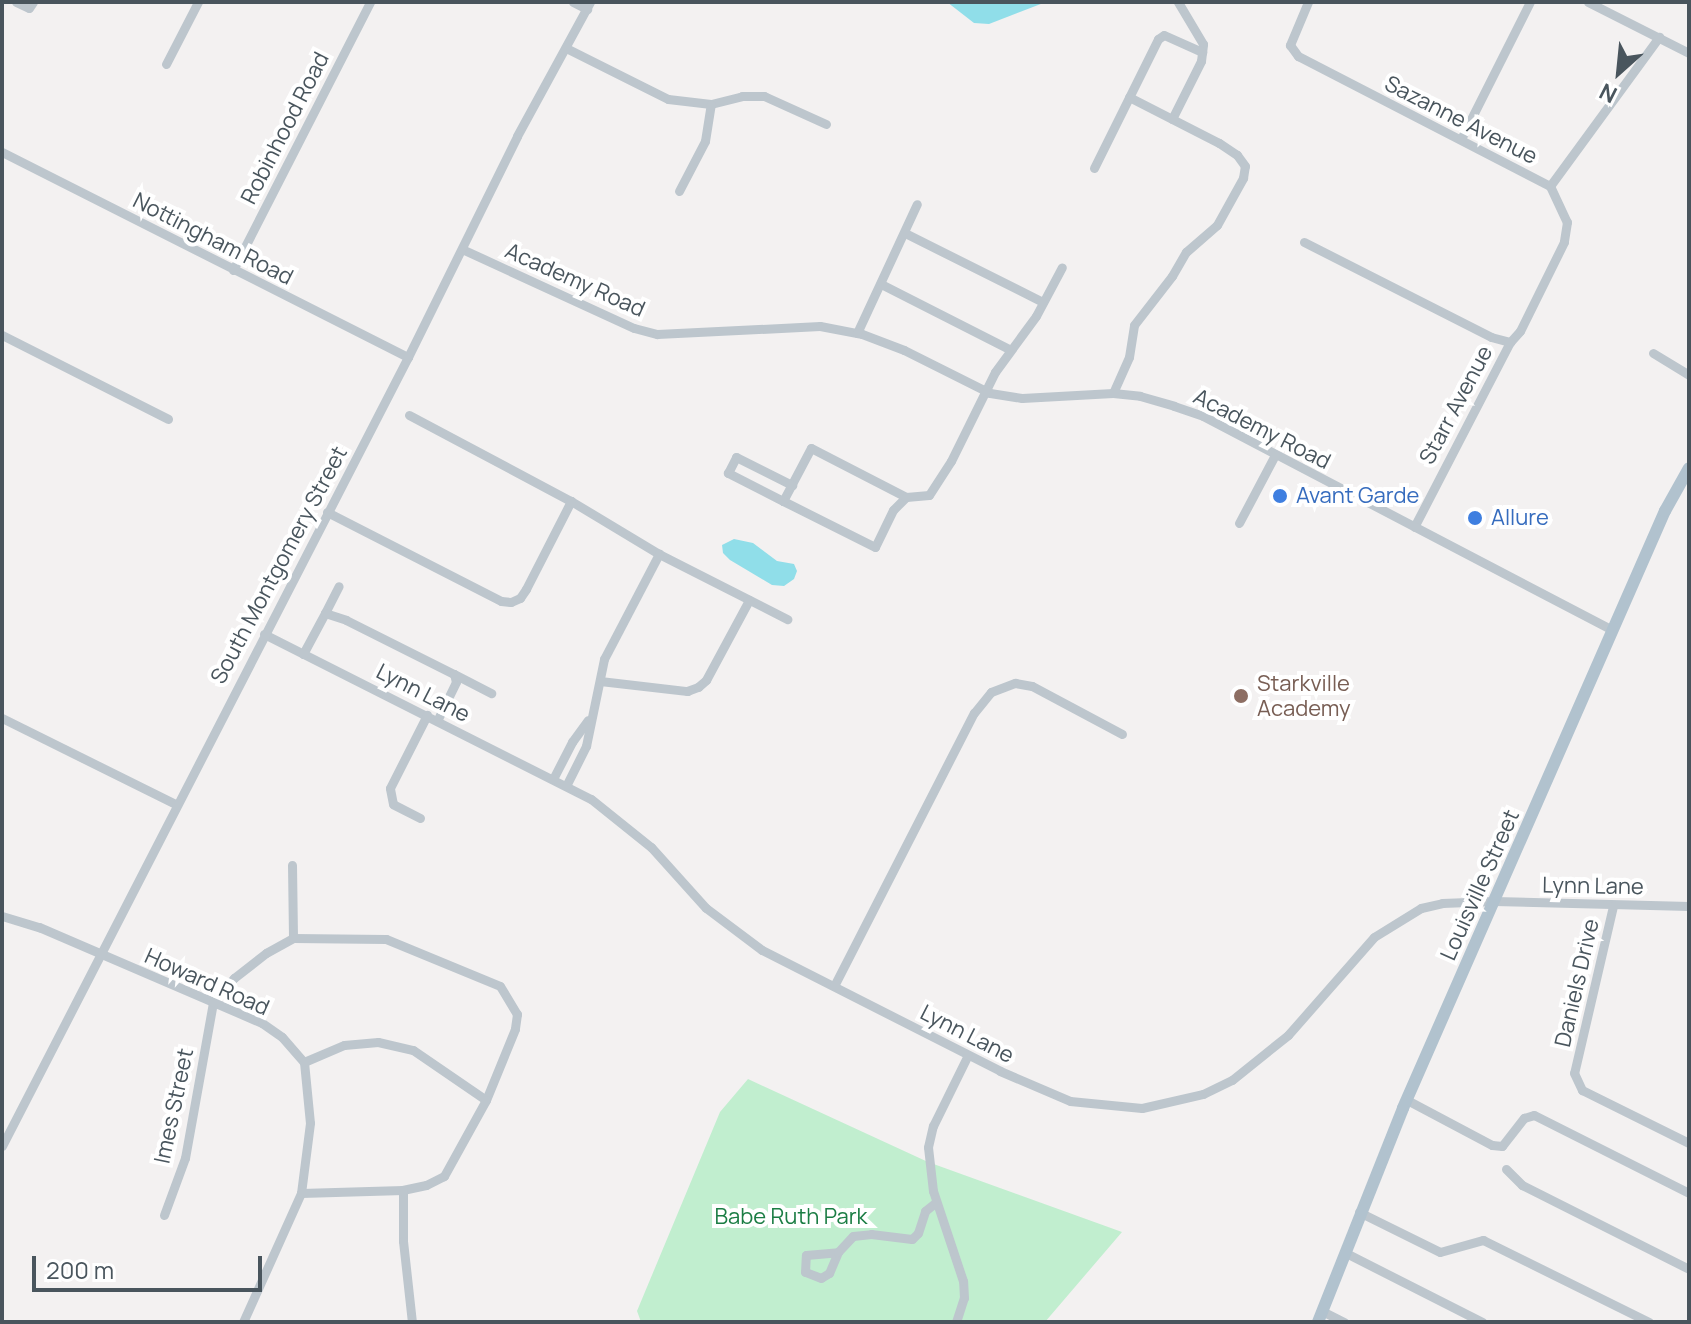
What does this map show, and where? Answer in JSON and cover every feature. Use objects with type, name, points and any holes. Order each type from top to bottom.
[{"type":"main road","name":"Louisville Street","points":[[1320,1316],[1359,1212],[1407,1100],[1665,511],[1689,468]]},
{"type":"street","points":[[16,2],[29,8],[33,2]]},
{"type":"street","points":[[166,64],[198,2]]},
{"type":"street","name":"Robinhood Road","points":[[233,270],[370,2]]},
{"type":"street","points":[[573,2],[589,6]]},
{"type":"street","points":[[1172,119],[1203,44],[1178,2]]},
{"type":"street","name":"Sazanne Avenue","points":[[1308,2],[1290,45],[1298,56],[1550,186],[1567,222],[1564,242],[1520,331],[1510,342]]},
{"type":"street","points":[[1461,139],[1530,2]]},
{"type":"street","points":[[1589,2],[1689,53]]},
{"type":"street","name":"South Montgomery Street","points":[[2,1146],[175,804],[589,6]]},
{"type":"street","points":[[1094,168],[1158,39],[1164,35],[1202,52]]},
{"type":"street","points":[[1550,186],[1659,37]]},
{"type":"street","points":[[566,48],[668,99],[711,104],[742,96],[764,96],[826,124]]},
{"type":"street","points":[[1113,393],[1129,357],[1134,325],[1172,276],[1186,252],[1217,225],[1243,178],[1245,166],[1237,155],[1129,97]]},
{"type":"street","points":[[679,191],[705,141],[711,104]]},
{"type":"street","name":"Nottingham Road","points":[[2,152],[408,357]]},
{"type":"street","points":[[857,333],[917,204]]},
{"type":"street","points":[[905,233],[1043,302]]},
{"type":"street","points":[[1304,242],[1491,337],[1510,342]]},
{"type":"street","name":"Academy Road","points":[[462,249],[634,328],[657,334],[820,326],[857,333],[904,350],[985,390],[1022,398],[1113,393],[1140,396],[1203,416],[1613,630]]},
{"type":"street","points":[[783,501],[811,448],[906,497],[922,498],[939,484],[985,390],[1009,349],[1026,331],[1062,267]]},
{"type":"street","points":[[881,284],[1009,349]]},
{"type":"street","points":[[2,335],[168,419]]},
{"type":"street","name":"Starr Avenue","points":[[1414,527],[1510,342]]},
{"type":"street","points":[[1653,353],[1689,375]]},
{"type":"street","points":[[409,415],[571,501],[659,554],[787,619]]},
{"type":"street","points":[[1239,523],[1275,455]]},
{"type":"street","points":[[792,485],[736,457],[728,473],[875,547],[893,510],[906,497]]},
{"type":"street","points":[[327,512],[501,601],[511,602],[520,598],[526,589],[571,501]]},
{"type":"street","points":[[566,786],[586,746],[604,659],[659,554]]},
{"type":"street","points":[[303,654],[339,586]]},
{"type":"street","points":[[600,681],[687,691],[698,687],[706,680],[749,600]]},
{"type":"street","points":[[325,613],[346,620],[491,693]]},
{"type":"street","name":"Lynn Lane","points":[[264,634],[553,779],[626,823],[706,908],[762,950],[1036,1089],[1070,1101],[1142,1108],[1173,1103],[1232,1080],[1288,1035],[1374,937],[1397,920],[1442,903],[1494,901],[1689,906]]},
{"type":"street","points":[[437,721],[456,682],[454,674]]},
{"type":"street","points":[[834,986],[974,713],[991,692],[1015,683],[1032,686],[1122,734]]},
{"type":"street","points":[[420,818],[393,804],[390,788],[427,715]]},
{"type":"street","points":[[553,779],[572,742],[590,717]]},
{"type":"street","points":[[2,718],[175,804]]},
{"type":"street","points":[[292,865],[293,938]]},
{"type":"street","name":"Daniels Drive","points":[[1613,906],[1574,1073],[1582,1090],[1689,1143]]},
{"type":"street","name":"Howard Road","points":[[2,916],[39,927],[262,1023],[282,1037],[304,1062]]},
{"type":"street","points":[[213,1002],[234,978],[266,953],[293,938],[386,939],[500,986],[517,1014],[515,1029],[486,1100],[444,1176],[426,1185],[403,1190],[301,1193]]},
{"type":"street","name":"Imes Street","points":[[164,1215],[185,1158],[213,1002]]},
{"type":"street","points":[[243,1322],[301,1193],[310,1123],[304,1062],[344,1045],[378,1042],[413,1050],[486,1100]]},
{"type":"street","points":[[956,1322],[964,1298],[963,1281],[936,1202],[928,1147],[933,1126],[968,1055]]},
{"type":"street","points":[[1407,1100],[1492,1145],[1502,1146],[1524,1118],[1534,1115],[1689,1193]]},
{"type":"street","points":[[1506,1169],[1522,1185],[1689,1269]]},
{"type":"street","points":[[403,1190],[403,1241],[412,1322]]},
{"type":"street","points":[[838,1252],[853,1236],[871,1234],[912,1239],[918,1233],[925,1211],[936,1202]]},
{"type":"street","points":[[1359,1212],[1440,1252],[1483,1240],[1649,1322]]},
{"type":"street","points":[[1344,1252],[1482,1322]]},
{"type":"street","points":[[1320,1316],[1344,1322]]},
{"type":"green space","name":"Babe Ruth Park","points":[[748,1079],[928,1162],[1122,1232],[1045,1322],[641,1322],[637,1311],[720,1112]]},
{"type":"water","points":[[947,2],[1046,2],[989,24],[974,23]]},
{"type":"water","points":[[734,539],[753,543],[777,561],[794,564],[797,571],[794,579],[784,586],[772,585],[730,560],[723,553],[722,545]]},
{"type":"place","name":"Avant Garde","points":[[1280,496]]},
{"type":"place","name":"Allure","points":[[1475,518]]},
{"type":"place","name":"Starkville Academy","points":[[1241,696]]}]
